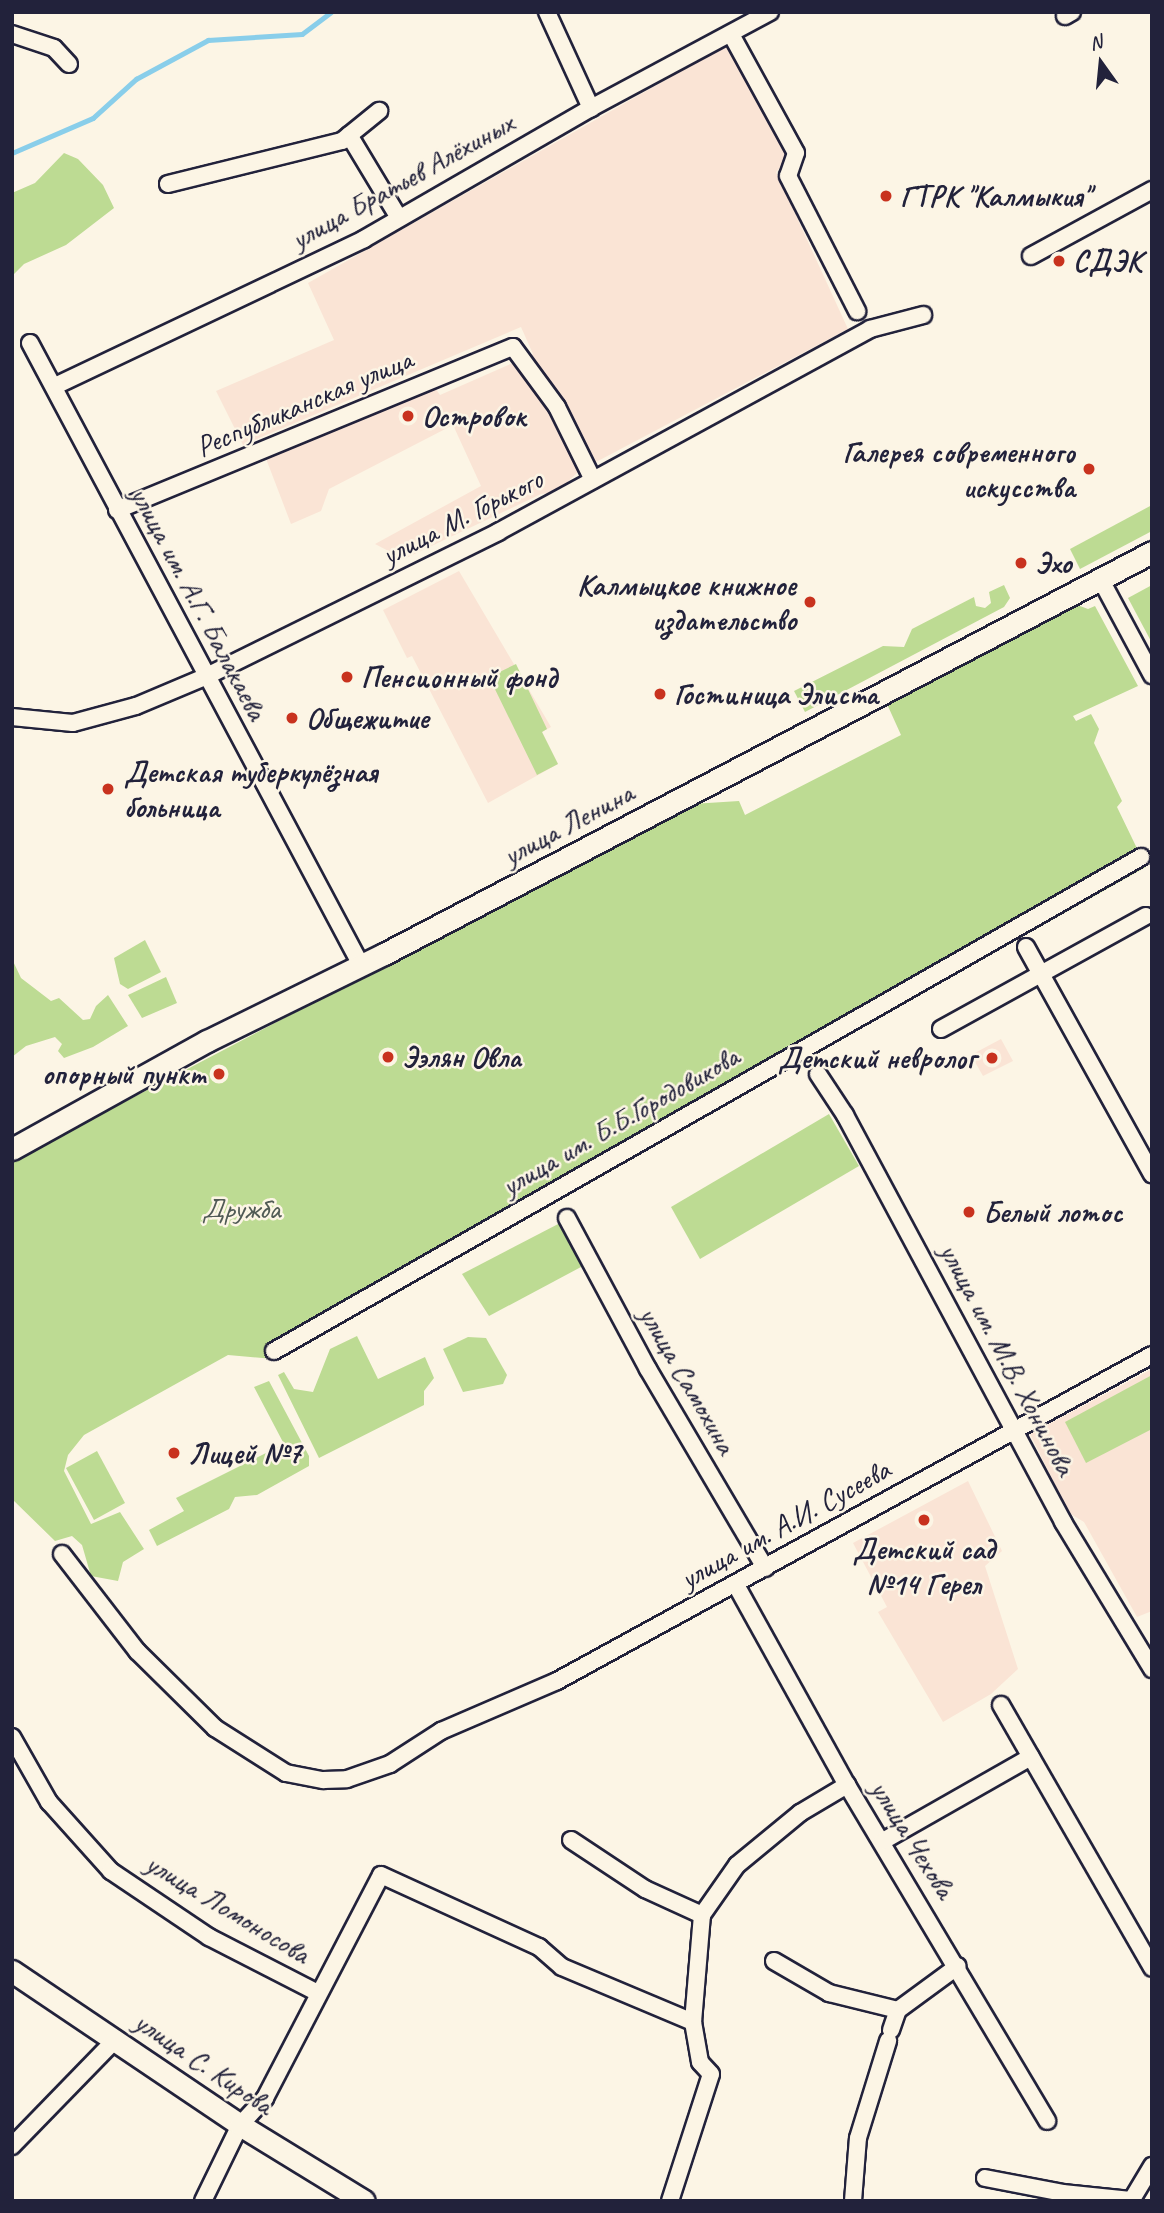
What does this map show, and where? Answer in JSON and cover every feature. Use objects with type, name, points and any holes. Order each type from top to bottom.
[{"type":"main road","name":"улица Ленина","points":[[12,1149],[360,963],[1152,552]]},
{"type":"main road","name":"улица С. Кирова","points":[[12,1971],[240,2125],[363,2201]]},
{"type":"street","points":[[547,12],[591,108]]},
{"type":"street","name":"улица Братьев Алёхиных","points":[[55,386],[399,218],[591,108],[732,36],[770,12]]},
{"type":"street","points":[[12,34],[54,48],[69,64]]},
{"type":"street","points":[[732,36],[796,153],[788,176],[857,311]]},
{"type":"street","points":[[169,184],[342,141],[379,111]]},
{"type":"street","points":[[349,135],[399,218]]},
{"type":"street","points":[[1031,256],[1152,190]]},
{"type":"street","name":"улица М. Горького","points":[[12,717],[74,723],[136,706],[207,676],[593,480],[870,329],[923,315]]},
{"type":"street","name":"улица им. А.Г. Балакаева","points":[[30,343],[360,963]]},
{"type":"street","name":"Республиканская улица","points":[[117,510],[513,347],[557,407],[593,480]]},
{"type":"street","points":[[1101,580],[1152,675]]},
{"type":"street","name":"улица им. Б.Б.Городовикова","points":[[274,1351],[1141,857]]},
{"type":"street","points":[[941,1029],[1146,916]]},
{"type":"street","points":[[1026,947],[1152,1174]]},
{"type":"street","name":"улица им. М.В. Хонинова","points":[[818,1074],[845,1115],[1063,1522],[1152,1669]]},
{"type":"street","name":"улица Самохина","points":[[567,1218],[648,1369],[765,1567]]},
{"type":"street","name":"улица им. А.И. Сусеева","points":[[62,1554],[116,1625],[167,1683],[215,1728],[271,1766],[300,1777],[335,1780],[374,1771],[421,1748],[441,1731],[557,1681],[1152,1355]]},
{"type":"street","name":"улица Чехова","points":[[736,1585],[847,1785],[958,1966],[1047,2121]]},
{"type":"street","points":[[1000,1705],[1152,1968]]},
{"type":"street","name":"улица Ломоносова","points":[[12,1737],[49,1802],[111,1871],[209,1937],[316,1992]]},
{"type":"street","points":[[883,1841],[1031,1757]]},
{"type":"street","points":[[670,2201],[711,2074],[701,2062],[693,2022],[702,1914],[737,1865],[800,1813],[847,1785]]},
{"type":"street","points":[[571,1840],[645,1888],[702,1914]]},
{"type":"street","points":[[203,2201],[240,2125],[265,2098],[316,1992],[381,1875],[539,1947],[562,1967],[693,2022]]},
{"type":"street","points":[[774,1961],[829,1993],[898,2010]]},
{"type":"street","points":[[853,2201],[858,2138],[898,2010],[958,1966]]},
{"type":"street","points":[[12,2146],[116,2039]]},
{"type":"street","points":[[985,2178],[1063,2193],[1131,2200],[1152,2166]]},
{"type":"shaded area","points":[[729,44],[789,157],[776,172],[848,329],[579,471],[557,492],[541,494],[404,559],[375,544],[481,486],[453,425],[329,489],[321,511],[291,524],[265,456],[433,385],[440,395],[533,354],[521,327],[243,445],[216,391],[334,340],[308,283]]},
{"type":"shaded area","points":[[459,571],[551,727],[542,732],[558,764],[488,803],[412,656],[407,658],[383,610]]},
{"type":"shaded area","name":"Детский невролог","points":[[1001,1039],[1013,1061],[983,1076],[971,1055]]},
{"type":"shaded area","points":[[1152,1369],[1152,1611],[1137,1617],[1084,1522],[1069,1513],[1030,1434]]},
{"type":"shaded area","points":[[968,1481],[1002,1551],[985,1566],[1018,1669],[991,1694],[943,1722],[878,1612],[887,1607],[853,1543]]},
{"type":"green space","points":[[64,153],[78,159],[103,185],[114,208],[66,245],[24,264],[12,276],[12,193],[35,183]]},
{"type":"green space","points":[[1152,505],[1152,531],[1080,569],[1070,549]]},
{"type":"green space","points":[[1004,585],[1010,598],[1004,607],[805,712],[794,691],[883,646],[904,647],[912,629],[974,597],[976,606],[985,608],[991,603],[989,592]]},
{"type":"green space","points":[[1152,585],[1152,643],[1128,598]]},
{"type":"green space","name":"Дружба","points":[[1072,603],[1088,609],[1095,606],[1138,686],[1073,716],[1076,721],[1091,714],[1099,729],[1094,743],[1122,801],[1117,807],[1146,867],[274,1359],[228,1355],[84,1435],[68,1455],[64,1471],[91,1524],[120,1512],[144,1549],[123,1562],[118,1581],[91,1576],[82,1545],[72,1536],[55,1541],[12,1499],[12,1161],[692,804],[739,801],[745,815],[901,735],[887,704]]},
{"type":"green space","points":[[516,664],[547,729],[542,732],[558,764],[537,775],[489,677]]},
{"type":"green space","points":[[145,940],[161,972],[128,989],[120,984],[114,958]]},
{"type":"green space","points":[[12,959],[21,978],[51,1001],[59,998],[83,1020],[90,1019],[96,1006],[108,995],[128,1026],[93,1047],[64,1058],[58,1051],[62,1044],[55,1037],[26,1046],[12,1057]]},
{"type":"green space","points":[[166,977],[177,1003],[142,1018],[128,995]]},
{"type":"green space","points":[[829,1114],[859,1166],[700,1259],[671,1207]]},
{"type":"green space","points":[[562,1222],[581,1257],[581,1267],[489,1316],[462,1274]]},
{"type":"green space","points":[[357,1336],[378,1379],[425,1357],[434,1378],[424,1391],[424,1405],[319,1458],[278,1375],[284,1372],[294,1389],[313,1392],[330,1349]]},
{"type":"green space","points":[[468,1337],[486,1338],[507,1375],[503,1384],[463,1392],[443,1349]]},
{"type":"green space","points":[[1152,1375],[1152,1429],[1086,1463],[1065,1422]]},
{"type":"green space","points":[[269,1381],[309,1456],[309,1466],[257,1495],[235,1497],[229,1509],[157,1546],[149,1530],[184,1511],[176,1498],[284,1444],[254,1387]]},
{"type":"green space","points":[[97,1451],[125,1503],[94,1520],[66,1468]]},
{"type":"waterway","points":[[12,153],[93,118],[136,79],[208,40],[302,34],[331,12]]},
{"type":"place","name":"ГТРК \"Калмыкия\"","points":[[886,196]]},
{"type":"place","name":"СДЭК","points":[[1059,261]]},
{"type":"place","name":"Островок","points":[[408,416]]},
{"type":"place","name":"Галерея современного искусства","points":[[1089,469]]},
{"type":"place","name":"Эхо","points":[[1021,563]]},
{"type":"place","name":"Калмыцкое книжное издательство","points":[[810,602]]},
{"type":"place","name":"Пенсионный фонд","points":[[347,677]]},
{"type":"place","name":"Гостиница Элиста","points":[[660,694]]},
{"type":"place","name":"Общежитие","points":[[292,718]]},
{"type":"place","name":"Детская туберкулёзная больница","points":[[108,789]]},
{"type":"place","name":"Ээлян Овла","points":[[388,1057]]},
{"type":"place","name":"Детский невролог","points":[[992,1058]]},
{"type":"place","name":"опорный пункт","points":[[219,1074]]},
{"type":"place","name":"Белый лотос","points":[[969,1212]]},
{"type":"place","name":"Лицей №7","points":[[174,1453]]},
{"type":"place","name":"Детский сад №14 Герел","points":[[924,1520]]}]
